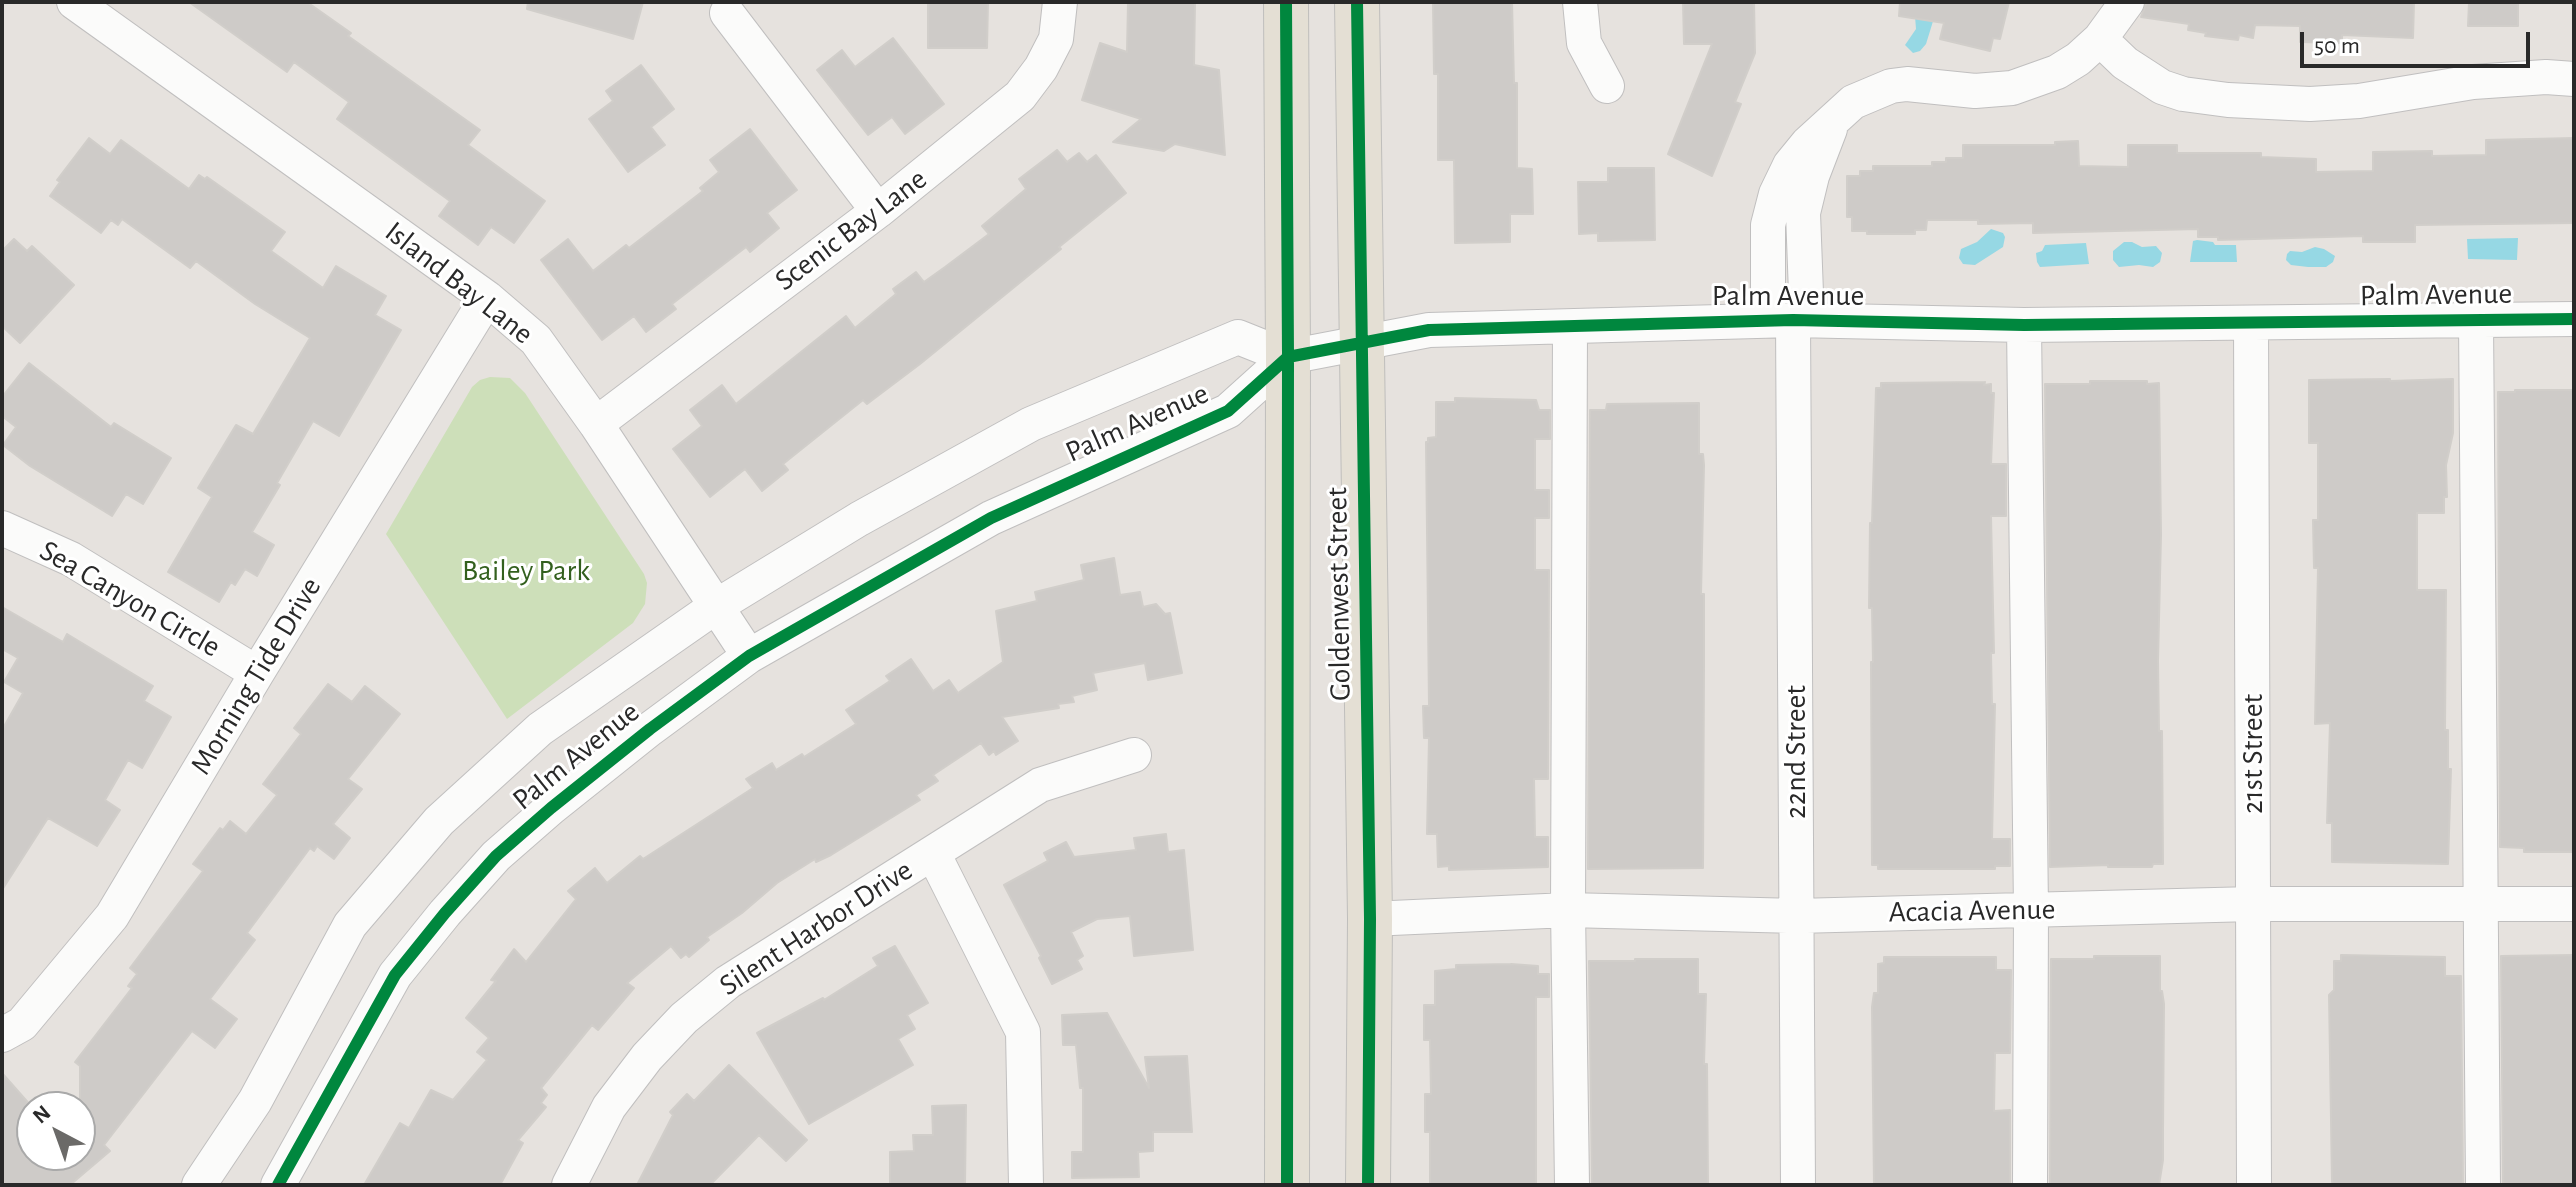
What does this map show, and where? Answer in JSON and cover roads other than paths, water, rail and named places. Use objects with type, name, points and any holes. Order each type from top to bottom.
[{"type":"main road","name":"Goldenwest Street","points":[[1286,2],[1287,1185]]},
{"type":"main road","name":"Goldenwest Street","points":[[1357,2],[1370,919],[1368,1185]]},
{"type":"street","name":"Island Bay Lane","points":[[74,2],[487,298],[536,340],[596,424],[749,656]]},
{"type":"street","name":"Scenic Bay Lane","points":[[596,424],[878,211],[1020,96],[1041,68],[1056,39],[1060,2]]},
{"type":"street","points":[[1580,2],[1584,43],[1607,86]]},
{"type":"street","name":"22nd Street","points":[[1798,1185],[1789,320],[1766,242],[1788,210],[1790,165],[1853,102],[1891,86],[1907,84],[1991,91],[2035,82],[2078,59],[2100,39],[2127,2]]},
{"type":"street","points":[[727,13],[878,211]]},
{"type":"street","points":[[2100,39],[2125,63],[2162,87],[2183,94],[2228,100],[2310,104],[2347,102],[2473,82],[2546,77],[2574,79]]},
{"type":"street","name":"Morning Tide Drive","points":[[2,1035],[22,1024],[112,916],[487,298]]},
{"type":"street","name":"Palm Avenue","points":[[199,1185],[255,1101],[350,925],[439,821],[540,729],[715,607],[859,519],[1031,424],[1238,337],[1288,357],[1360,345],[1417,330],[1789,320],[2024,325],[2574,319]]},
{"type":"street","points":[[2476,321],[2483,1185]]},
{"type":"street","name":"21st Street","points":[[2251,323],[2254,1185]]},
{"type":"street","points":[[2024,325],[2031,910],[2030,1185]]},
{"type":"street","points":[[1570,327],[1568,910],[1572,1185]]},
{"type":"street","name":"Palm Avenue","points":[[278,1185],[395,975],[496,856],[551,808],[749,656],[991,518],[1228,411],[1288,357]]},
{"type":"street","name":"Sea Canyon Circle","points":[[2,528],[71,559],[257,673]]},
{"type":"street","name":"Silent Harbor Drive","points":[[569,1185],[609,1107],[647,1057],[684,1018],[728,982],[1040,785],[1134,755]]},
{"type":"street","points":[[933,853],[1023,1032],[1026,1185]]},
{"type":"street","name":"Acacia Avenue","points":[[1370,919],[1568,910],[1797,916],[2253,904],[2574,904]]},
{"type":"water","points":[[1915,16],[1934,18],[1926,44],[1913,53],[1905,45],[1916,29]]},
{"type":"water","points":[[1991,229],[2003,233],[2003,247],[1975,265],[1963,264],[1959,258],[1961,249],[1977,242]]},
{"type":"water","points":[[2518,238],[2517,260],[2468,259],[2467,239]]},
{"type":"water","points":[[2193,241],[2215,245],[2236,245],[2237,262],[2190,262]]},
{"type":"water","points":[[2124,242],[2142,247],[2156,246],[2162,253],[2160,262],[2153,267],[2119,267],[2113,260],[2113,251]]},
{"type":"water","points":[[2086,243],[2089,264],[2040,267],[2037,262],[2036,253],[2042,251],[2045,245]]},
{"type":"water","points":[[2315,247],[2335,256],[2333,262],[2326,267],[2308,267],[2291,265],[2286,260],[2290,251],[2302,252]]},
{"type":"park label","name":"Bailey Park","points":[[526,571]]}]
